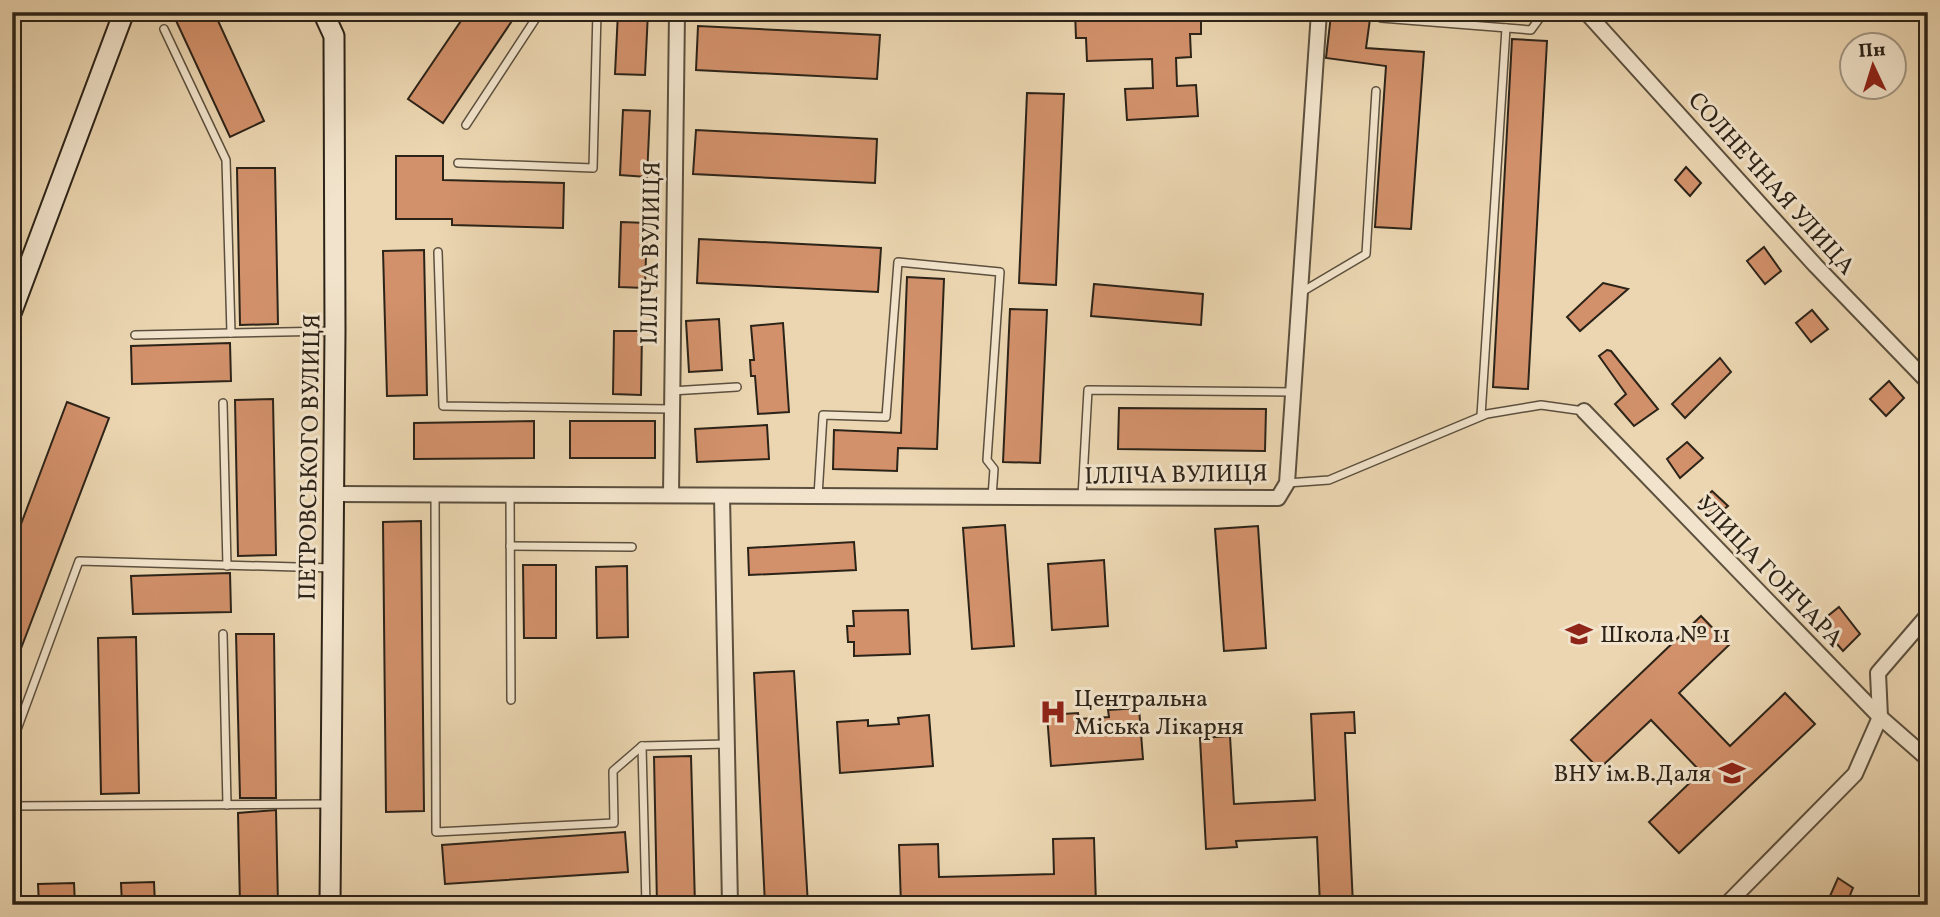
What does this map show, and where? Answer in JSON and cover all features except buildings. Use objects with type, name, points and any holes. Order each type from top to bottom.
[{"type":"main road","points":[[12,311],[124,12]]},
{"type":"main road","name":"ПЕТРОВСЬКОГО ВУЛИЦЯ","points":[[323,12],[334,36],[335,331],[330,905]]},
{"type":"street","name":"ІЛЛІЧА ВУЛИЦЯ","points":[[671,495],[670,391],[677,12]]},
{"type":"street","name":"ІЛЛІЧА ВУЛИЦЯ","points":[[334,494],[1278,498],[1287,483],[1320,12]]},
{"type":"street","name":"СОЛНЕЧНАЯ УЛИЦА","points":[[1586,12],[1815,265],[1928,383]]},
{"type":"street","name":"УЛИЦА ГОНЧАРА","points":[[1584,411],[1880,717],[1928,760]]},
{"type":"street","points":[[723,496],[730,905]]},
{"type":"street","points":[[1726,905],[1855,774],[1880,717],[1878,673],[1928,615]]},
{"type":"lane","points":[[466,125],[540,12]]},
{"type":"lane","points":[[458,163],[593,168],[597,12]]},
{"type":"lane","points":[[1381,18],[1531,30],[1544,12]]},
{"type":"lane","points":[[1481,416],[1506,28]]},
{"type":"lane","points":[[164,29],[226,160],[231,333]]},
{"type":"lane","points":[[1300,293],[1366,254],[1376,91]]},
{"type":"lane","points":[[438,252],[443,406],[670,409]]},
{"type":"lane","points":[[818,497],[823,415],[886,417],[898,262],[1000,272],[988,460],[994,469],[992,497]]},
{"type":"lane","points":[[135,335],[335,331]]},
{"type":"lane","points":[[670,391],[737,387]]},
{"type":"lane","points":[[1082,498],[1088,390],[1293,392]]},
{"type":"lane","points":[[223,403],[227,566]]},
{"type":"lane","points":[[1287,483],[1329,480],[1481,416],[1541,405],[1584,411]]},
{"type":"lane","points":[[435,494],[436,832],[614,823],[613,771],[642,746],[727,744]]},
{"type":"lane","points":[[510,495],[511,700]]},
{"type":"lane","points":[[510,546],[632,547]]},
{"type":"lane","points":[[12,744],[79,561],[332,568]]},
{"type":"lane","points":[[223,635],[227,804]]},
{"type":"lane","points":[[642,746],[646,905]]},
{"type":"lane","points":[[12,806],[331,804]]},
{"type":"place","name":"Школа № 11","points":[[1579,634]]},
{"type":"place","name":"Центральна Міська Лікарня","points":[[1053,712]]},
{"type":"place","name":"ВНУ ім.В.Даля","points":[[1732,773]]}]
